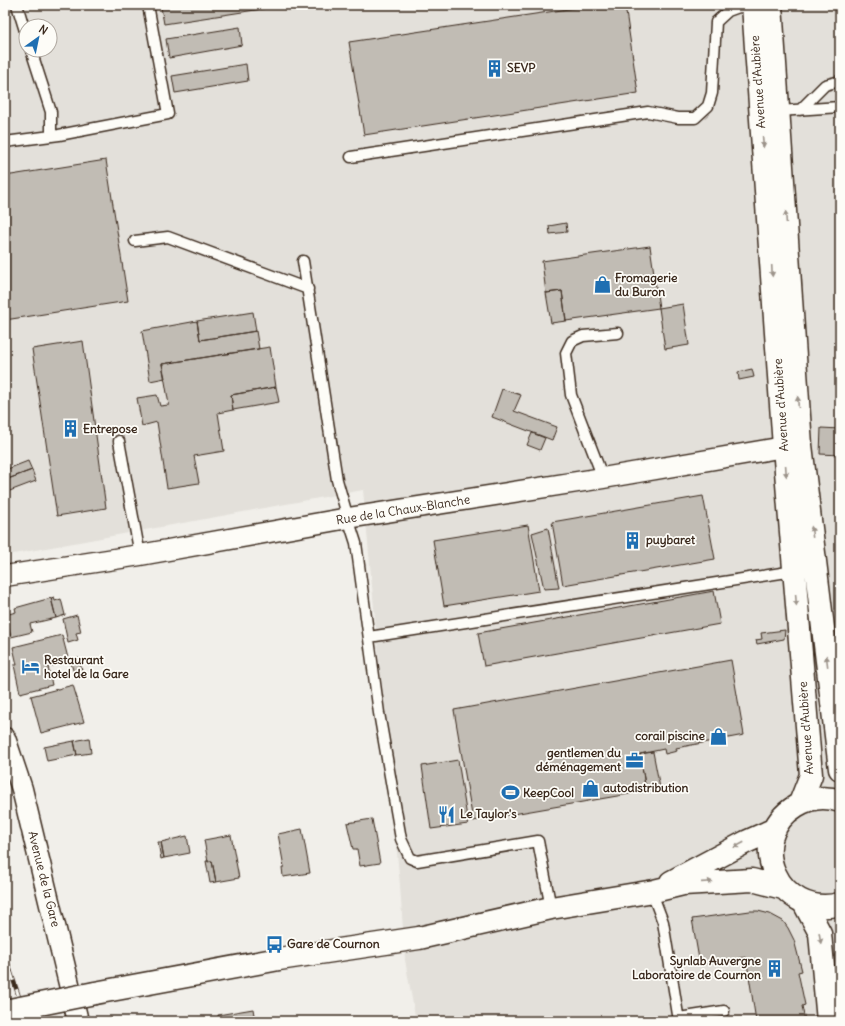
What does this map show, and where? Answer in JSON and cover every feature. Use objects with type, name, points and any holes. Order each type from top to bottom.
[{"type":"main road","name":"Avenue d'Aubière","points":[[762,6],[790,111],[794,571],[811,775],[800,803]]},
{"type":"main road","name":"Avenue d'Aubière","points":[[762,6],[793,446],[840,769]]},
{"type":"main road","points":[[840,801],[822,798],[811,799],[800,803],[790,810],[781,818],[775,829],[771,841],[770,853],[771,865],[776,877],[789,894],[804,903],[821,906],[840,904]]},
{"type":"main road","points":[[654,891],[746,842],[775,829]]},
{"type":"main road","points":[[5,1011],[279,959],[419,938],[551,908],[654,891],[684,884],[752,880],[783,888]]},
{"type":"main road","points":[[804,903],[820,933],[828,1021]]},
{"type":"street","name":"Rue de la Chaux-Blanche","points":[[5,576],[140,555],[348,518],[793,446]]},
{"type":"street","name":"Avenue de la Gare","points":[[5,738],[22,789],[78,1021]]},
{"type":"lane","points":[[17,5],[21,18]]},
{"type":"lane","points":[[5,142],[51,136],[168,114],[148,5]]},
{"type":"lane","points":[[351,157],[648,112],[678,118],[695,118],[708,106],[712,93],[716,22],[728,11],[739,7],[762,6]]},
{"type":"lane","points":[[34,58],[51,112],[51,136]]},
{"type":"lane","points":[[790,111],[825,85],[840,81]]},
{"type":"lane","points":[[790,111],[840,107]]},
{"type":"lane","points":[[135,241],[168,236],[308,289]]},
{"type":"lane","points":[[303,261],[337,480],[356,543],[379,713],[401,839],[410,858],[417,861],[538,841],[551,908]]},
{"type":"lane","points":[[602,478],[571,395],[566,353],[572,342],[583,336],[618,333]]},
{"type":"lane","points":[[119,441],[140,555]]},
{"type":"lane","points":[[369,638],[794,571]]},
{"type":"lane","points":[[654,891],[655,901],[663,922],[679,1020],[724,1011]]},
{"type":"shaded area","points":[[5,5],[840,5],[840,1021],[416,1021],[405,960],[400,885],[363,490],[8,555],[5,554]]},
{"type":"building","points":[[171,5],[288,5],[164,24],[161,7]]},
{"type":"building","name":"SEVP","points":[[595,5],[625,5],[638,93],[364,135],[349,42]]},
{"type":"building","points":[[240,27],[242,45],[169,58],[166,39]]},
{"type":"building","points":[[246,64],[248,81],[175,93],[172,76]]},
{"type":"building","points":[[106,160],[128,301],[5,320],[5,176]]},
{"type":"building","points":[[566,223],[567,232],[550,234],[549,226]]},
{"type":"building","points":[[650,246],[659,308],[566,321],[562,291],[546,293],[542,261]]},
{"type":"building","points":[[562,291],[566,321],[551,323],[546,293]]},
{"type":"building","points":[[683,304],[689,345],[665,349],[659,308]]},
{"type":"building","points":[[253,312],[256,331],[200,340],[197,321]]},
{"type":"building","points":[[197,321],[200,340],[256,331],[259,349],[162,364],[165,378],[150,381],[142,331]]},
{"type":"building","name":"Entrepose","points":[[83,341],[106,508],[57,516],[32,349]]},
{"type":"building","points":[[270,347],[276,387],[231,395],[233,410],[218,413],[224,451],[194,456],[199,483],[167,488],[157,422],[142,426],[137,398],[157,395],[160,406],[169,405],[162,364]]},
{"type":"building","points":[[752,369],[754,377],[739,380],[738,372]]},
{"type":"building","points":[[276,387],[279,402],[233,410],[231,395]]},
{"type":"building","points":[[502,389],[521,395],[514,411],[557,427],[552,440],[492,417]]},
{"type":"building","points":[[821,428],[840,429],[840,455],[820,454]]},
{"type":"building","points":[[532,433],[545,438],[540,450],[527,445]]},
{"type":"building","points":[[28,461],[32,470],[5,480],[5,470]]},
{"type":"building","points":[[32,470],[36,481],[7,492],[5,480]]},
{"type":"building","name":"puybaret","points":[[703,496],[715,559],[563,585],[552,522]]},
{"type":"building","points":[[528,525],[539,591],[444,606],[433,540]]},
{"type":"building","points":[[548,528],[559,588],[544,589],[532,533]]},
{"type":"building","points":[[714,591],[720,624],[484,666],[478,633]]},
{"type":"building","points":[[54,597],[55,601],[61,599],[65,615],[56,618],[51,598]]},
{"type":"building","points":[[51,598],[56,618],[30,624],[32,632],[11,637],[5,615],[16,612],[15,608]]},
{"type":"building","points":[[77,615],[81,632],[76,633],[78,640],[68,643],[63,619]]},
{"type":"building","points":[[785,630],[784,639],[757,644],[756,640],[762,639],[761,633]]},
{"type":"building","points":[[62,635],[69,662],[48,667],[52,685],[20,693],[14,665],[17,665],[13,647]]},
{"type":"building","points":[[79,658],[82,671],[74,673],[70,660]]},
{"type":"building","points":[[731,660],[744,735],[676,748],[677,751],[665,754],[664,749],[640,754],[646,791],[473,821],[454,710]]},
{"type":"building","points":[[73,685],[84,722],[41,733],[31,696]]},
{"type":"building","points":[[89,738],[91,753],[77,755],[74,741]]},
{"type":"building","points":[[74,741],[77,755],[47,761],[44,747]]},
{"type":"building","points":[[653,752],[660,788],[646,791],[640,754]]},
{"type":"building","points":[[458,760],[468,824],[431,829],[422,766]]},
{"type":"building","points":[[372,819],[380,863],[360,866],[357,849],[353,849],[347,823]]},
{"type":"building","points":[[302,829],[310,873],[283,877],[282,867],[284,867],[278,834]]},
{"type":"building","points":[[231,835],[239,878],[216,882],[212,861],[208,862],[204,840]]},
{"type":"building","points":[[187,836],[190,853],[164,858],[161,842]]},
{"type":"building","points":[[158,842],[161,842],[164,858],[161,859]]},
{"type":"building","points":[[206,861],[212,861],[216,882],[210,883]]},
{"type":"building","name":"Synlab Auvergne Laboratoire de Cournon","points":[[750,911],[770,914],[783,921],[794,940],[802,971],[798,972],[805,1005],[802,1006],[805,1021],[756,1021],[746,957],[700,965],[692,919]]},
{"type":"building","points":[[253,1009],[255,1021],[219,1021],[218,1015]]},
{"type":"railway","points":[[5,955],[27,1021]]},
{"type":"railway","points":[[5,991],[15,1021]]},
{"type":"place","name":"SEVP","points":[[494,68]]},
{"type":"place","name":"Fromagerie du Buron","points":[[602,285]]},
{"type":"place","name":"Entrepose","points":[[70,429]]},
{"type":"place","name":"puybaret","points":[[633,540]]},
{"type":"place","name":"Restaurant hotel de la Gare","points":[[31,667]]},
{"type":"place","name":"corail piscine","points":[[718,736]]},
{"type":"place","name":"gentlemen du déménagement","points":[[634,760]]},
{"type":"place","name":"autodistribution","points":[[590,788]]},
{"type":"place","name":"KeepCool","points":[[510,793]]},
{"type":"place","name":"Le Taylor's","points":[[447,814]]},
{"type":"place","name":"Gare de Cournon","points":[[274,944]]},
{"type":"place","name":"Synlab Auvergne Laboratoire de Cournon","points":[[774,968]]}]
